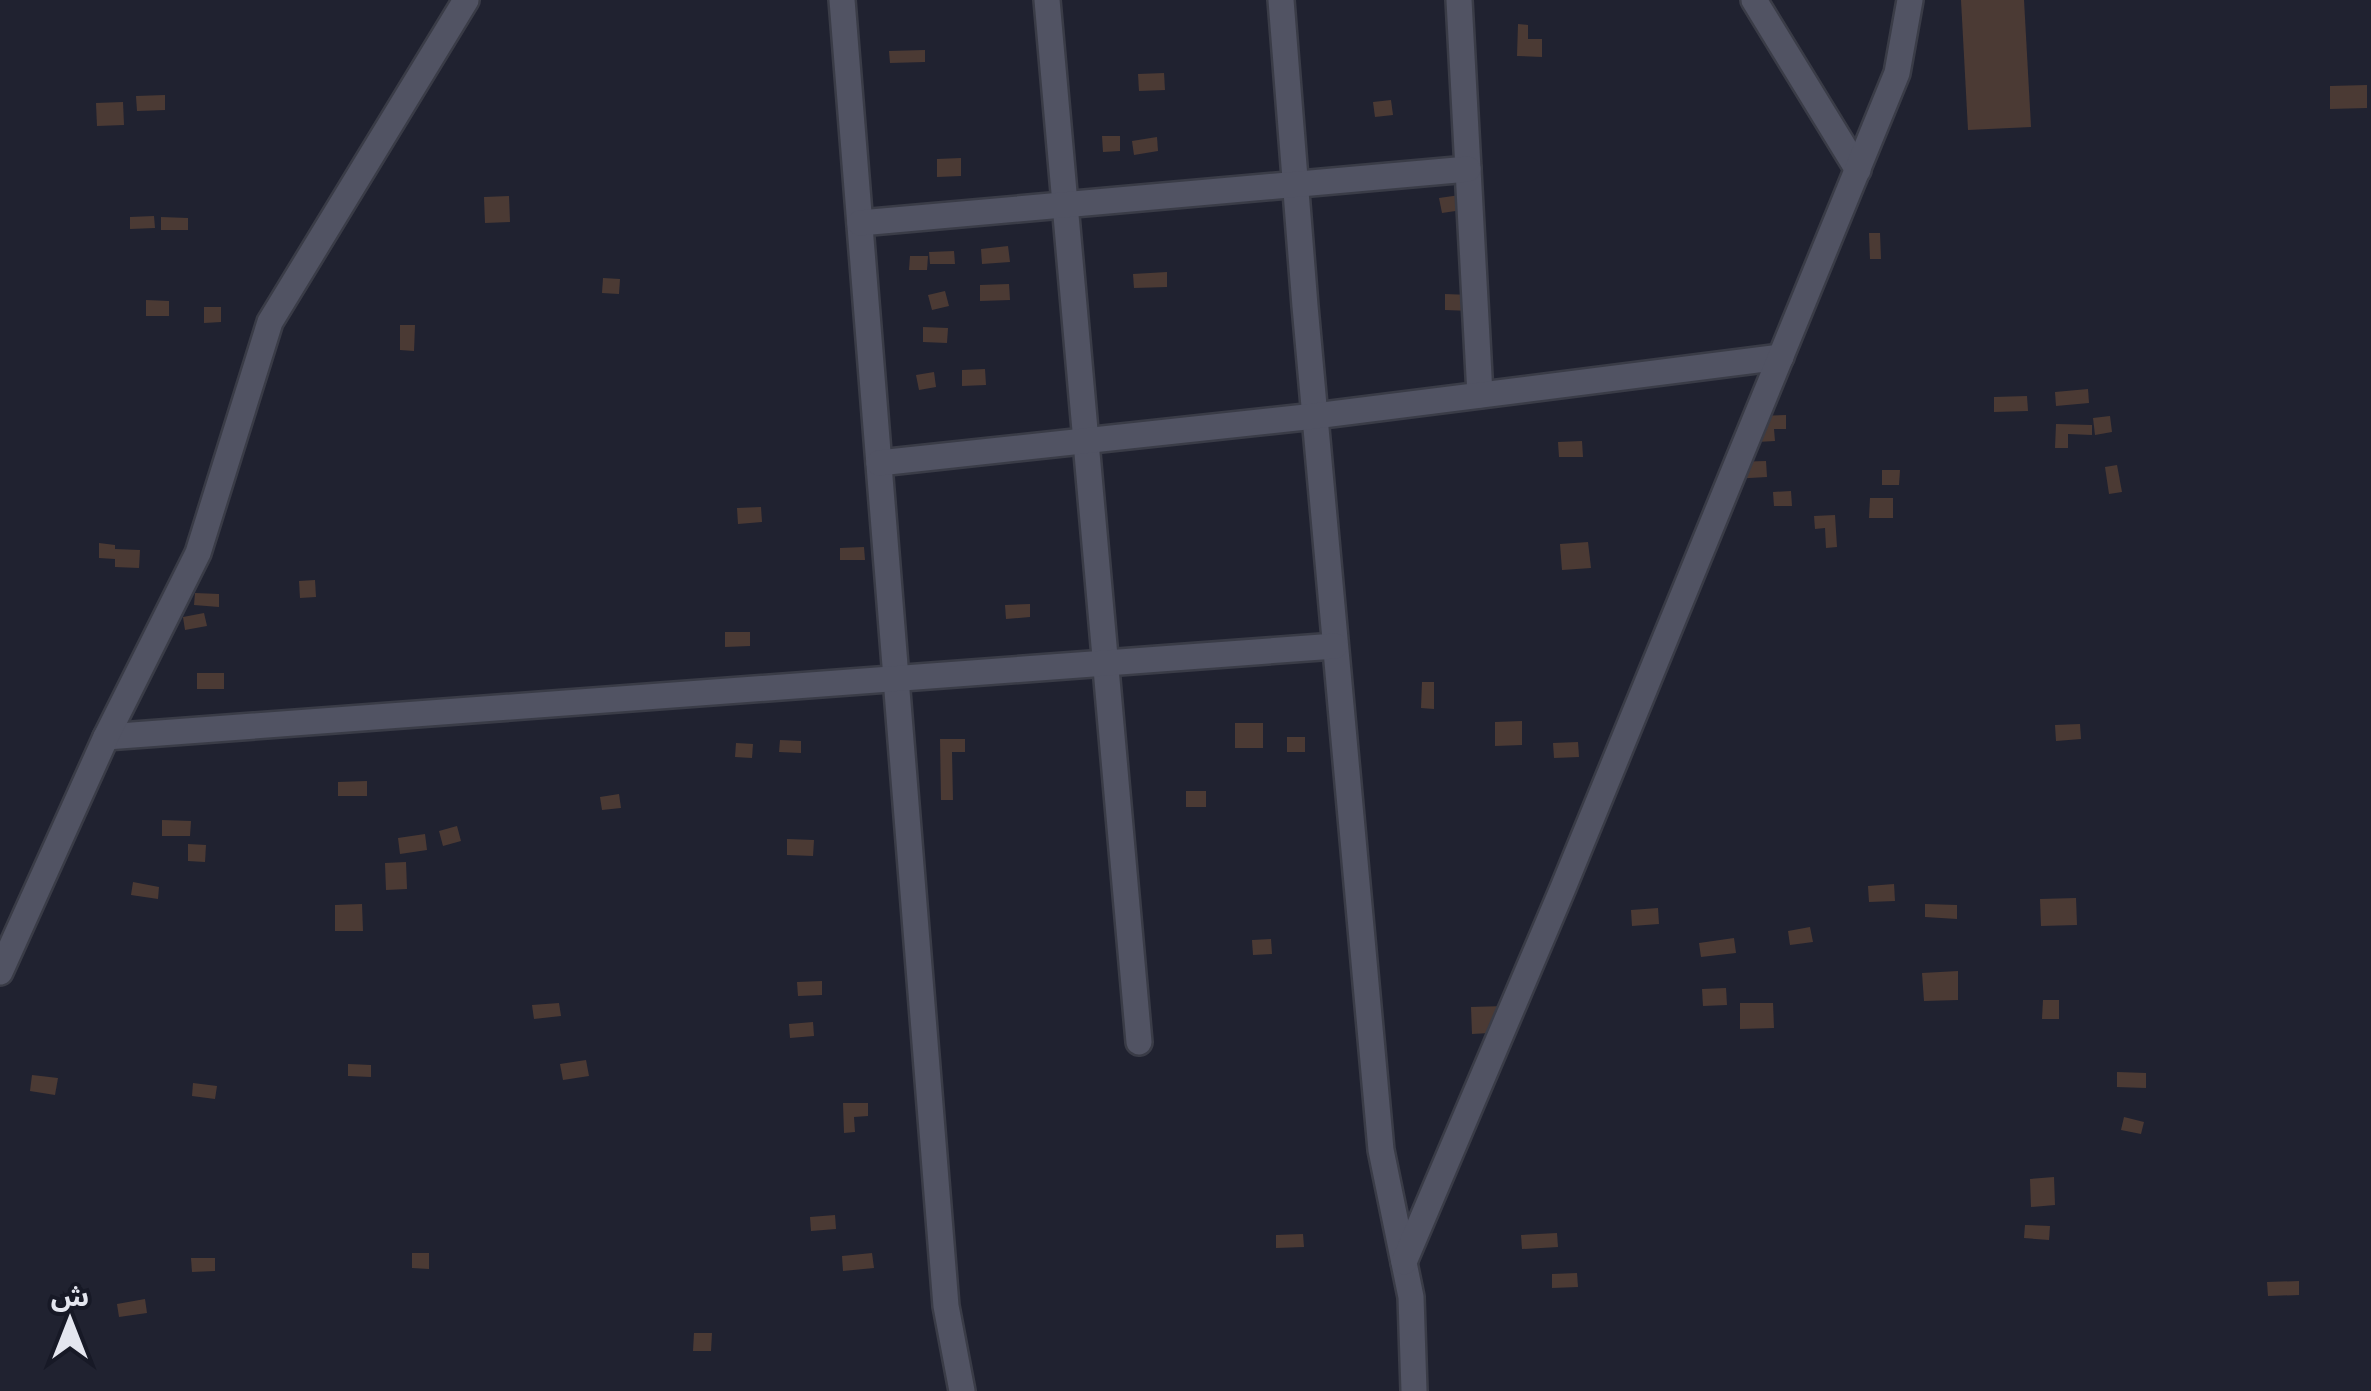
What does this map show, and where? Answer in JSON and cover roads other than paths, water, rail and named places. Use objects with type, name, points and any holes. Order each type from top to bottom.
[{"type":"street","points":[[0,972],[106,738],[198,553],[270,322],[466,0]]},
{"type":"street","points":[[842,0],[946,1306],[962,1391]]},
{"type":"street","points":[[1047,0],[1140,1042]]},
{"type":"street","points":[[1281,0],[1381,1150],[1411,1297],[1414,1391]]},
{"type":"street","points":[[1459,0],[1480,395]]},
{"type":"street","points":[[1754,0],[1858,170]]},
{"type":"street","points":[[1404,1262],[1564,888],[1897,73],[1910,0]]},
{"type":"street","points":[[860,223],[1468,169]]},
{"type":"street","points":[[879,464],[1315,416],[1781,357]]},
{"type":"street","points":[[106,738],[1336,646]]}]
